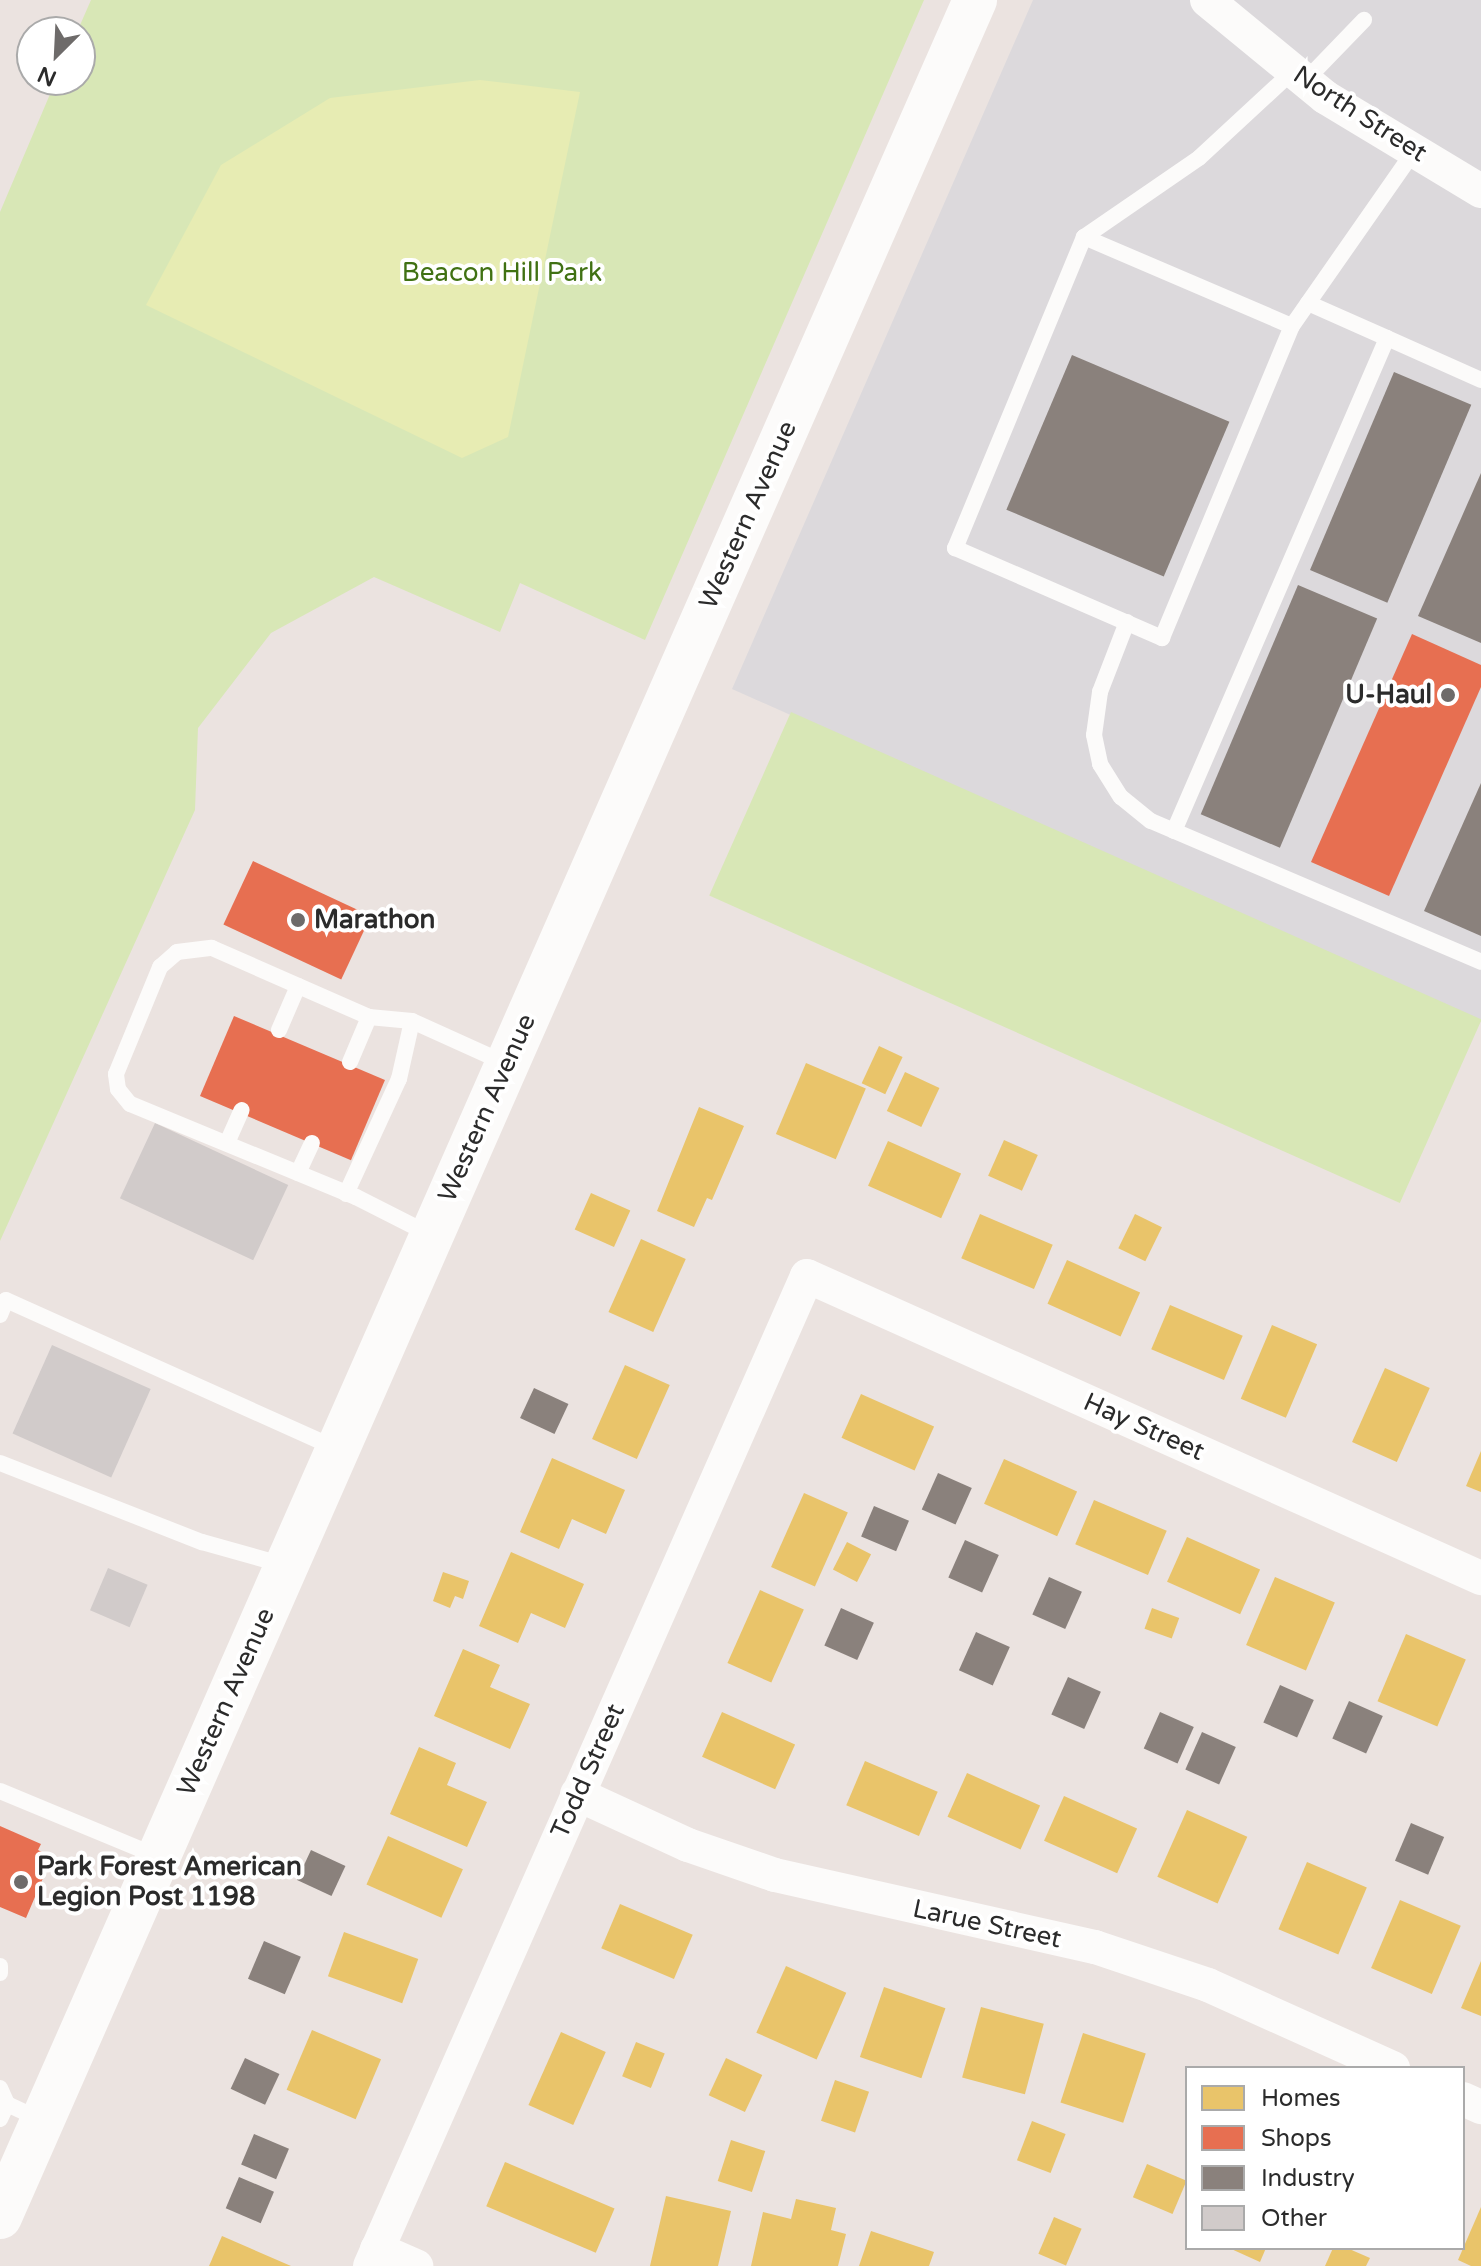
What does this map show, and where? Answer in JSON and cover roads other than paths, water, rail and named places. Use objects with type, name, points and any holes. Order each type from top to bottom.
[{"type":"main road","name":"Western Avenue","points":[[0,2217],[12,2108],[158,1857],[975,0]]},
{"type":"street","name":"North Street","points":[[1207,0],[1299,76],[1414,151],[1481,190]]},
{"type":"street","name":"Hay Street","points":[[807,1276],[1481,1578]]},
{"type":"street","name":"Todd Street","points":[[374,2258],[807,1276]]},
{"type":"street","name":"Larue Street","points":[[577,1794],[688,1845],[775,1875],[1095,1947],[1208,1985],[1389,2066]]},
{"type":"street","points":[[374,2258],[416,2266]]},
{"type":"lane","points":[[1364,20],[1199,158],[1084,237],[955,548],[1162,638],[1292,326],[1414,151]]},
{"type":"lane","points":[[1084,237],[1292,326]]},
{"type":"lane","points":[[1308,303],[1481,380]]},
{"type":"lane","points":[[1174,831],[1387,338]]},
{"type":"lane","points":[[1127,622],[1100,692],[1094,735],[1100,764],[1121,797],[1174,831],[1481,962]]},
{"type":"lane","points":[[431,1235],[298,1173],[130,1104],[118,1089],[116,1074],[160,967],[177,952],[212,948],[369,1017],[412,1021],[507,1064]]},
{"type":"lane","points":[[279,1030],[298,986]]},
{"type":"lane","points":[[350,1062],[369,1017]]},
{"type":"lane","points":[[346,1194],[399,1079],[412,1021]]},
{"type":"lane","points":[[227,1143],[242,1110]]},
{"type":"lane","points":[[298,1173],[312,1143]]},
{"type":"lane","points":[[0,1315],[6,1300],[338,1449]]},
{"type":"lane","points":[[0,1463],[202,1542],[286,1566]]},
{"type":"lane","points":[[0,1791],[158,1857]]},
{"type":"lane","points":[[0,1966],[0,1973]]},
{"type":"place","name":"U-Haul","points":[[1448,695]]},
{"type":"place","name":"Marathon","points":[[298,920]]},
{"type":"place","name":"Park Forest American Legion Post 1198","points":[[21,1882]]},
{"type":"park label","name":"Beacon Hill Park","points":[[502,273]]}]
